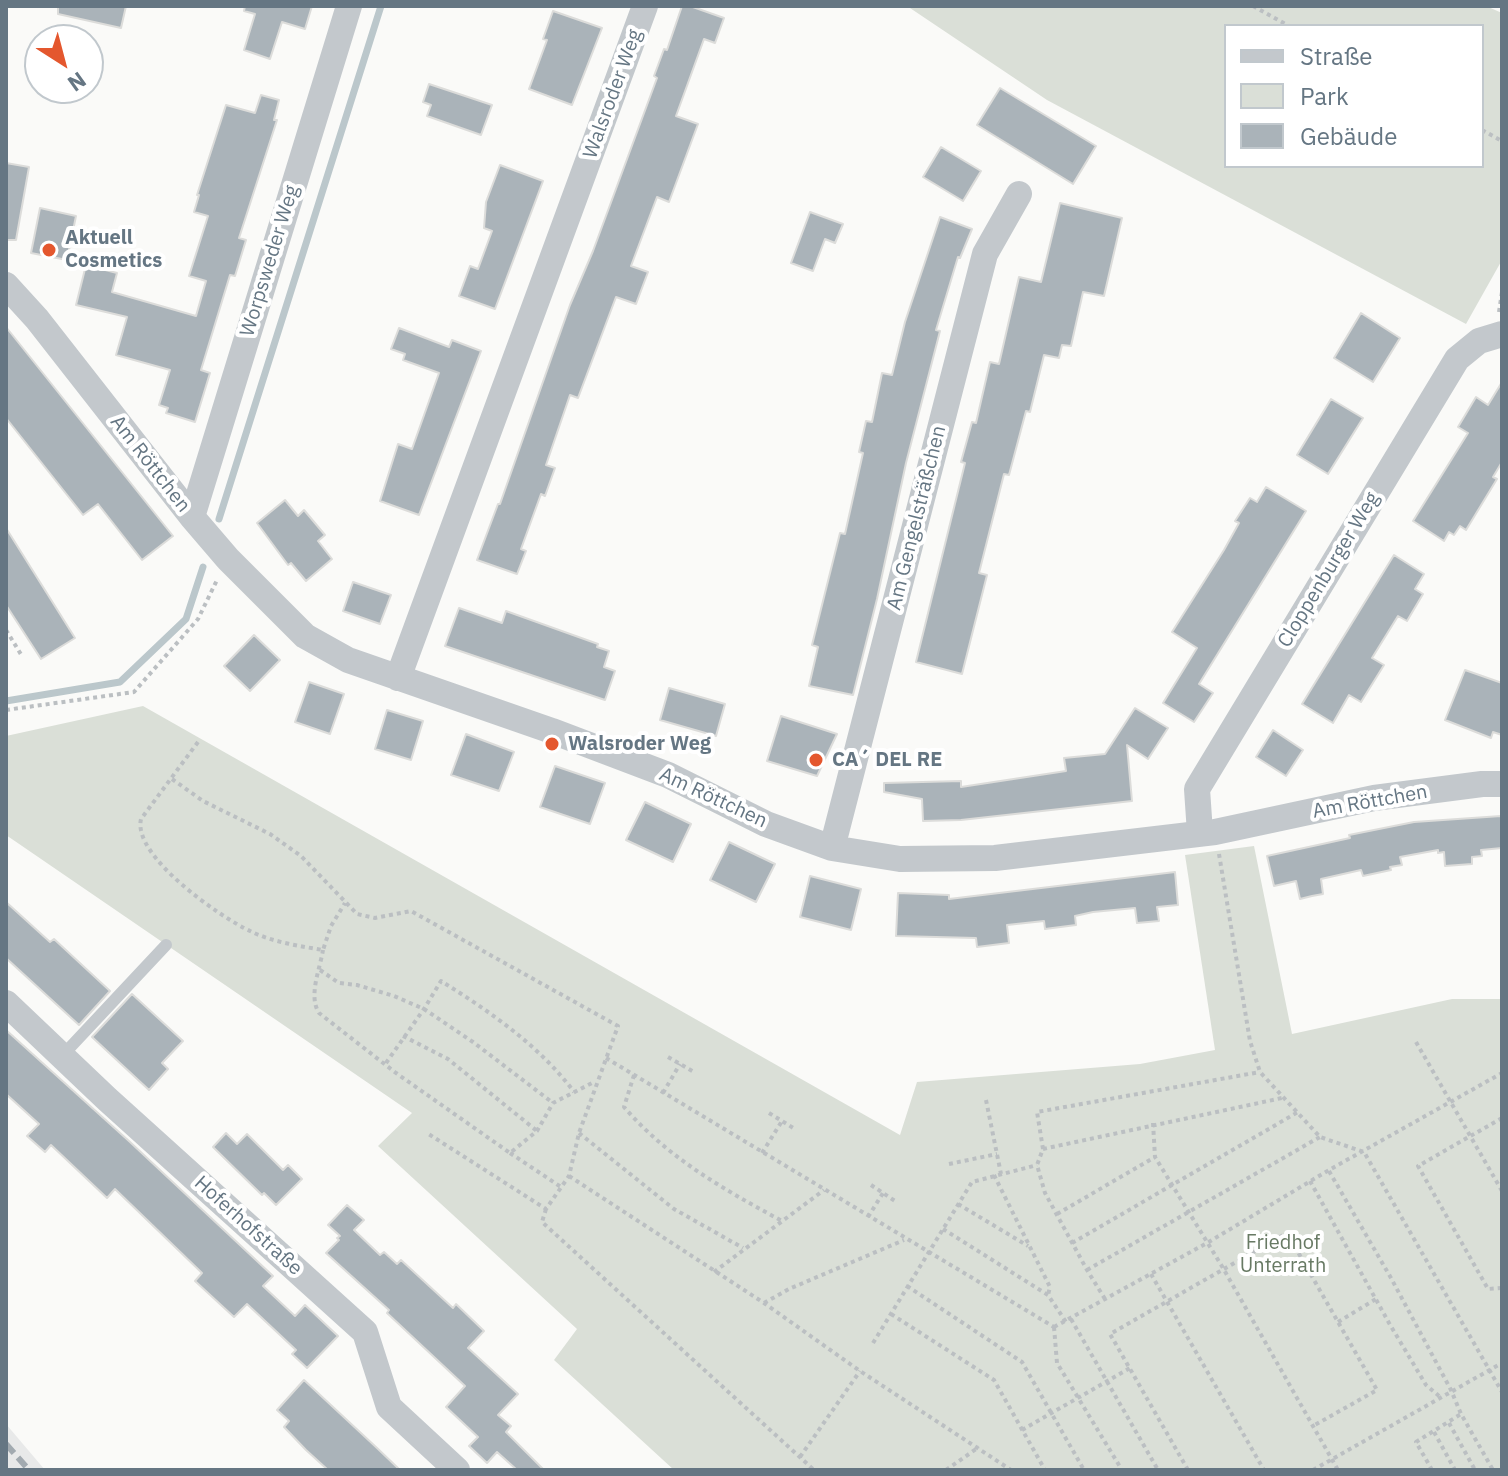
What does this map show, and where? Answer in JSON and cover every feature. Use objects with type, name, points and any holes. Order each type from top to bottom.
[{"type":"street","name":"Worpsweder Weg","points":[[192,517],[349,6]]},
{"type":"street","name":"Walsroder Weg","points":[[398,678],[645,6]]},
{"type":"street","name":"Am Gengelsträßchen","points":[[832,848],[985,254],[1019,194]]},
{"type":"street","name":"Am Röttchen","points":[[6,285],[37,319],[192,517],[228,559],[305,636],[348,660],[668,775],[766,824],[832,848],[900,859],[981,858],[1093,848],[1200,833],[1374,798],[1502,784]]},
{"type":"street","name":"Cloppenburger Weg","points":[[1200,833],[1197,789],[1213,762],[1457,359],[1479,341],[1502,334]]},
{"type":"street","name":"Hoferhofstraße","points":[[6,1003],[365,1332],[389,1407],[457,1470]]},
{"type":"lane","points":[[62,1056],[166,945]]},
{"type":"path","points":[[1253,6],[1285,24]]},
{"type":"path","points":[[1484,131],[1502,141]]},
{"type":"path","points":[[6,710],[134,692],[198,619],[228,559]]},
{"type":"path","points":[[6,630],[22,656]]},
{"type":"path","points":[[198,742],[141,819],[140,834],[150,852],[196,897],[241,926],[276,941],[323,950]]},
{"type":"path","points":[[172,779],[203,801],[270,834],[301,856],[357,914],[375,918],[411,911],[618,1026],[579,1133],[569,1176],[546,1209],[542,1222],[814,1470]]},
{"type":"path","points":[[1223,877],[1250,1041],[1260,1072],[1320,1137],[1364,1152],[1502,1392]]},
{"type":"path","points":[[345,903],[331,926],[323,950],[315,995],[315,1007],[319,1013],[396,1073],[561,1187]]},
{"type":"path","points":[[320,970],[339,983],[382,993],[424,1009],[553,1103]]},
{"type":"path","points":[[386,1063],[441,981],[488,1012],[541,1055],[574,1093]]},
{"type":"path","points":[[403,1036],[448,1059],[537,1131]]},
{"type":"path","points":[[1416,1042],[1502,1191]]},
{"type":"path","points":[[668,1057],[694,1072]]},
{"type":"path","points":[[606,1058],[1054,1327]]},
{"type":"path","points":[[663,1093],[680,1064]]},
{"type":"path","points":[[1105,1299],[1045,1193],[1037,1165],[1043,1149],[1037,1112],[1260,1072]]},
{"type":"path","points":[[1054,1327],[1502,1073]]},
{"type":"path","points":[[634,1075],[624,1107],[638,1123],[664,1148],[694,1170],[782,1221]]},
{"type":"path","points":[[510,1153],[537,1131],[553,1103],[596,1081]]},
{"type":"path","points":[[1043,1149],[1153,1123],[1282,1098]]},
{"type":"path","points":[[986,1100],[1001,1174]]},
{"type":"path","points":[[1072,1243],[1298,1112]]},
{"type":"path","points":[[769,1113],[795,1129]]},
{"type":"path","points":[[1502,1118],[1418,1166],[1488,1289],[1502,1288]]},
{"type":"path","points":[[762,1153],[782,1121]]},
{"type":"path","points":[[1153,1123],[1155,1157],[1223,1268],[1338,1470]]},
{"type":"path","points":[[427,1133],[546,1209]]},
{"type":"path","points":[[579,1133],[674,1209],[743,1248]]},
{"type":"path","points":[[1087,1270],[1320,1137]]},
{"type":"path","points":[[949,1164],[997,1154]]},
{"type":"path","points":[[1057,1214],[1155,1157]]},
{"type":"path","points":[[873,1343],[972,1182],[1037,1165]]},
{"type":"path","points":[[1329,1170],[1391,1278],[1493,1470]]},
{"type":"path","points":[[994,1175],[1050,1287],[1048,1295]]},
{"type":"path","points":[[569,1176],[1011,1470]]},
{"type":"path","points":[[1310,1181],[1426,1385],[1439,1396]]},
{"type":"path","points":[[871,1185],[895,1201]]},
{"type":"path","points":[[714,1272],[824,1190]]},
{"type":"path","points":[[868,1217],[883,1193]]},
{"type":"path","points":[[958,1204],[1029,1247]]},
{"type":"path","points":[[943,1229],[1048,1295],[1069,1321],[1107,1381],[1158,1470]]},
{"type":"path","points":[[1178,1470],[1187,1468],[1110,1334],[1287,1233],[1377,1390],[1313,1426]]},
{"type":"path","points":[[764,1303],[789,1289],[905,1239]]},
{"type":"path","points":[[1151,1274],[1264,1470]]},
{"type":"path","points":[[907,1286],[1022,1362],[1084,1470]]},
{"type":"path","points":[[1338,1322],[1376,1299]]},
{"type":"path","points":[[890,1314],[994,1380],[1045,1470]]},
{"type":"path","points":[[1054,1327],[1057,1363],[1122,1470]]},
{"type":"path","points":[[1313,1470],[1502,1363]]},
{"type":"path","points":[[1022,1430],[1130,1368]]},
{"type":"path","points":[[800,1457],[860,1371]]},
{"type":"path","points":[[1432,1470],[1416,1442],[1461,1414]]},
{"type":"path","points":[[1449,1423],[1475,1470]]},
{"type":"path","points":[[1434,1432],[1455,1470]]},
{"type":"path","points":[[946,1470],[979,1447]]},
{"type":"shaded area","points":[[6,1424],[45,1470],[6,1470]]},
{"type":"green space","points":[[907,6],[1486,6],[1502,13],[1502,260],[1466,324],[1047,100]]},
{"type":"green space","name":"Friedhof Unterrath","points":[[143,706],[900,1135],[917,1082],[1140,1064],[1215,1050],[1185,855],[1254,846],[1292,1034],[1452,999],[1502,999],[1502,1470],[674,1470],[554,1360],[577,1329],[378,1146],[412,1113],[6,835],[6,736]]},
{"type":"building","points":[[58,6],[126,6],[121,28],[58,14]]},
{"type":"building","points":[[245,6],[312,6],[305,29],[282,22],[270,59],[244,50],[255,14],[244,11]]},
{"type":"building","points":[[682,6],[724,18],[715,43],[704,39],[676,116],[698,124],[669,202],[657,197],[631,266],[648,272],[636,304],[616,297],[578,398],[570,395],[546,465],[555,468],[545,496],[541,494],[521,549],[526,551],[517,574],[477,560]]},
{"type":"building","points":[[553,11],[602,28],[572,105],[529,89],[547,40],[543,39]]},
{"type":"building","points":[[429,84],[492,105],[481,135],[427,116],[431,105],[423,102]]},
{"type":"building","points":[[1000,88],[1096,146],[1073,184],[977,125]]},
{"type":"building","points":[[261,95],[279,100],[274,120],[277,120],[239,238],[246,240],[235,276],[230,275],[201,370],[210,373],[195,422],[166,413],[168,408],[159,405],[170,370],[116,355],[127,317],[76,305],[86,265],[117,273],[112,292],[196,316],[206,281],[189,276],[208,216],[194,212],[197,195],[226,105],[255,113]]},
{"type":"building","points":[[941,147],[981,171],[963,201],[923,177]]},
{"type":"building","points":[[6,163],[29,167],[16,240],[6,240]]},
{"type":"building","points":[[500,165],[543,181],[495,309],[459,296],[470,266],[478,269],[492,231],[484,228],[486,202]]},
{"type":"building","points":[[1060,203],[1122,218],[1104,296],[1083,292],[1071,346],[1062,345],[1059,358],[1044,355],[1030,412],[1026,411],[1009,475],[1004,474],[979,573],[987,575],[962,674],[916,662],[965,463],[961,462],[972,422],[976,423],[990,362],[999,364],[1019,277],[1041,282]]},
{"type":"building","points":[[40,208],[76,216],[67,260],[31,253]]},
{"type":"building","points":[[810,212],[843,224],[835,243],[825,239],[813,271],[791,263]]},
{"type":"building","points":[[940,217],[972,229],[958,257],[936,330],[940,331],[853,695],[809,686],[818,647],[812,645],[840,533],[845,534],[863,453],[859,452],[866,421],[872,422],[882,373],[892,375],[905,322]]},
{"type":"building","points":[[1361,313],[1400,338],[1373,382],[1334,358]]},
{"type":"building","points":[[6,327],[173,536],[142,560],[98,504],[83,515],[6,418]]},
{"type":"building","points":[[399,328],[449,347],[452,340],[481,351],[419,515],[380,501],[398,444],[412,449],[439,373],[403,360],[405,354],[391,349]]},
{"type":"building","points":[[1502,382],[1502,462],[1493,477],[1497,479],[1466,530],[1460,526],[1454,535],[1449,532],[1444,541],[1413,521],[1468,433],[1458,427],[1476,397],[1488,405]]},
{"type":"building","points":[[1331,399],[1363,418],[1328,474],[1297,455]]},
{"type":"building","points":[[1266,487],[1306,511],[1199,684],[1213,693],[1194,722],[1163,703],[1197,648],[1172,632],[1224,550],[1239,523],[1235,521],[1250,498],[1257,502]]},
{"type":"building","points":[[285,500],[298,516],[304,510],[325,535],[318,541],[332,559],[306,581],[291,563],[288,565],[257,523]]},
{"type":"building","points":[[6,528],[75,638],[41,659],[6,605]]},
{"type":"building","points":[[1394,555],[1424,574],[1415,589],[1423,594],[1407,621],[1398,616],[1372,658],[1384,665],[1361,702],[1349,695],[1333,723],[1302,704]]},
{"type":"building","points":[[353,582],[391,595],[380,624],[343,611]]},
{"type":"building","points":[[459,608],[502,623],[506,611],[598,644],[597,647],[609,651],[604,667],[615,671],[605,700],[445,646]]},
{"type":"building","points":[[254,635],[280,660],[250,691],[224,666]]},
{"type":"building","points":[[1465,670],[1502,683],[1502,735],[1493,732],[1491,738],[1445,720]]},
{"type":"building","points":[[309,682],[344,694],[330,734],[295,722]]},
{"type":"building","points":[[669,688],[725,704],[716,736],[660,720]]},
{"type":"building","points":[[1135,708],[1168,728],[1148,759],[1127,745],[1132,801],[961,820],[923,821],[922,799],[884,792],[884,783],[961,781],[961,787],[1066,771],[1064,758],[1105,754]]},
{"type":"building","points":[[387,710],[423,721],[411,760],[375,749]]},
{"type":"building","points":[[781,716],[837,734],[817,776],[767,761]]},
{"type":"building","points":[[1273,730],[1303,750],[1286,776],[1256,757]]},
{"type":"building","points":[[466,734],[514,752],[499,791],[451,775]]},
{"type":"building","points":[[555,766],[605,783],[590,824],[540,807]]},
{"type":"building","points":[[645,802],[691,824],[673,862],[626,840]]},
{"type":"building","points":[[1501,816],[1502,848],[1481,850],[1482,856],[1472,857],[1472,864],[1445,866],[1444,852],[1438,853],[1438,850],[1400,857],[1402,865],[1390,867],[1391,870],[1363,876],[1361,870],[1321,879],[1323,894],[1300,899],[1296,881],[1274,886],[1267,856],[1414,822]]},
{"type":"building","points":[[729,842],[775,864],[756,902],[710,880]]},
{"type":"building","points":[[1175,872],[1178,905],[1157,907],[1159,921],[1137,923],[1135,908],[1093,912],[1075,916],[1076,925],[1045,929],[1044,921],[1007,925],[1009,943],[977,947],[976,938],[896,936],[898,893],[949,895],[949,899]]},
{"type":"building","points":[[810,876],[861,889],[851,930],[800,917]]},
{"type":"building","points":[[6,902],[50,942],[54,939],[110,991],[79,1025],[6,958]]},
{"type":"building","points":[[132,994],[183,1041],[162,1063],[168,1069],[149,1090],[92,1037]]},
{"type":"building","points":[[6,1030],[273,1276],[263,1286],[295,1316],[305,1305],[338,1336],[307,1368],[292,1354],[296,1350],[247,1304],[234,1317],[195,1281],[202,1273],[115,1189],[107,1198],[51,1145],[45,1152],[27,1136],[39,1124],[6,1094]]},
{"type":"building","points":[[226,1133],[237,1144],[247,1134],[283,1170],[288,1165],[302,1179],[276,1205],[213,1147]]},
{"type":"building","points":[[347,1205],[364,1220],[354,1230],[380,1255],[384,1252],[397,1264],[401,1260],[453,1308],[456,1304],[484,1331],[468,1348],[518,1394],[498,1415],[511,1426],[506,1432],[544,1470],[517,1470],[497,1452],[487,1463],[469,1446],[478,1437],[446,1407],[465,1386],[326,1253],[340,1236],[328,1225]]},
{"type":"building","points":[[304,1380],[400,1470],[328,1470],[306,1450],[284,1427],[289,1421],[277,1410]]},
{"type":"waterway","points":[[219,519],[381,6]]},
{"type":"waterway","points":[[6,701],[120,682],[186,619],[203,567]]},
{"type":"railway","points":[[6,1444],[29,1470]]},
{"type":"place","name":"Aktuell Cosmetics","points":[[49,250]]},
{"type":"place","name":"Walsroder Weg","points":[[552,744]]},
{"type":"place","name":"CA´ DEL RE","points":[[816,760]]}]
